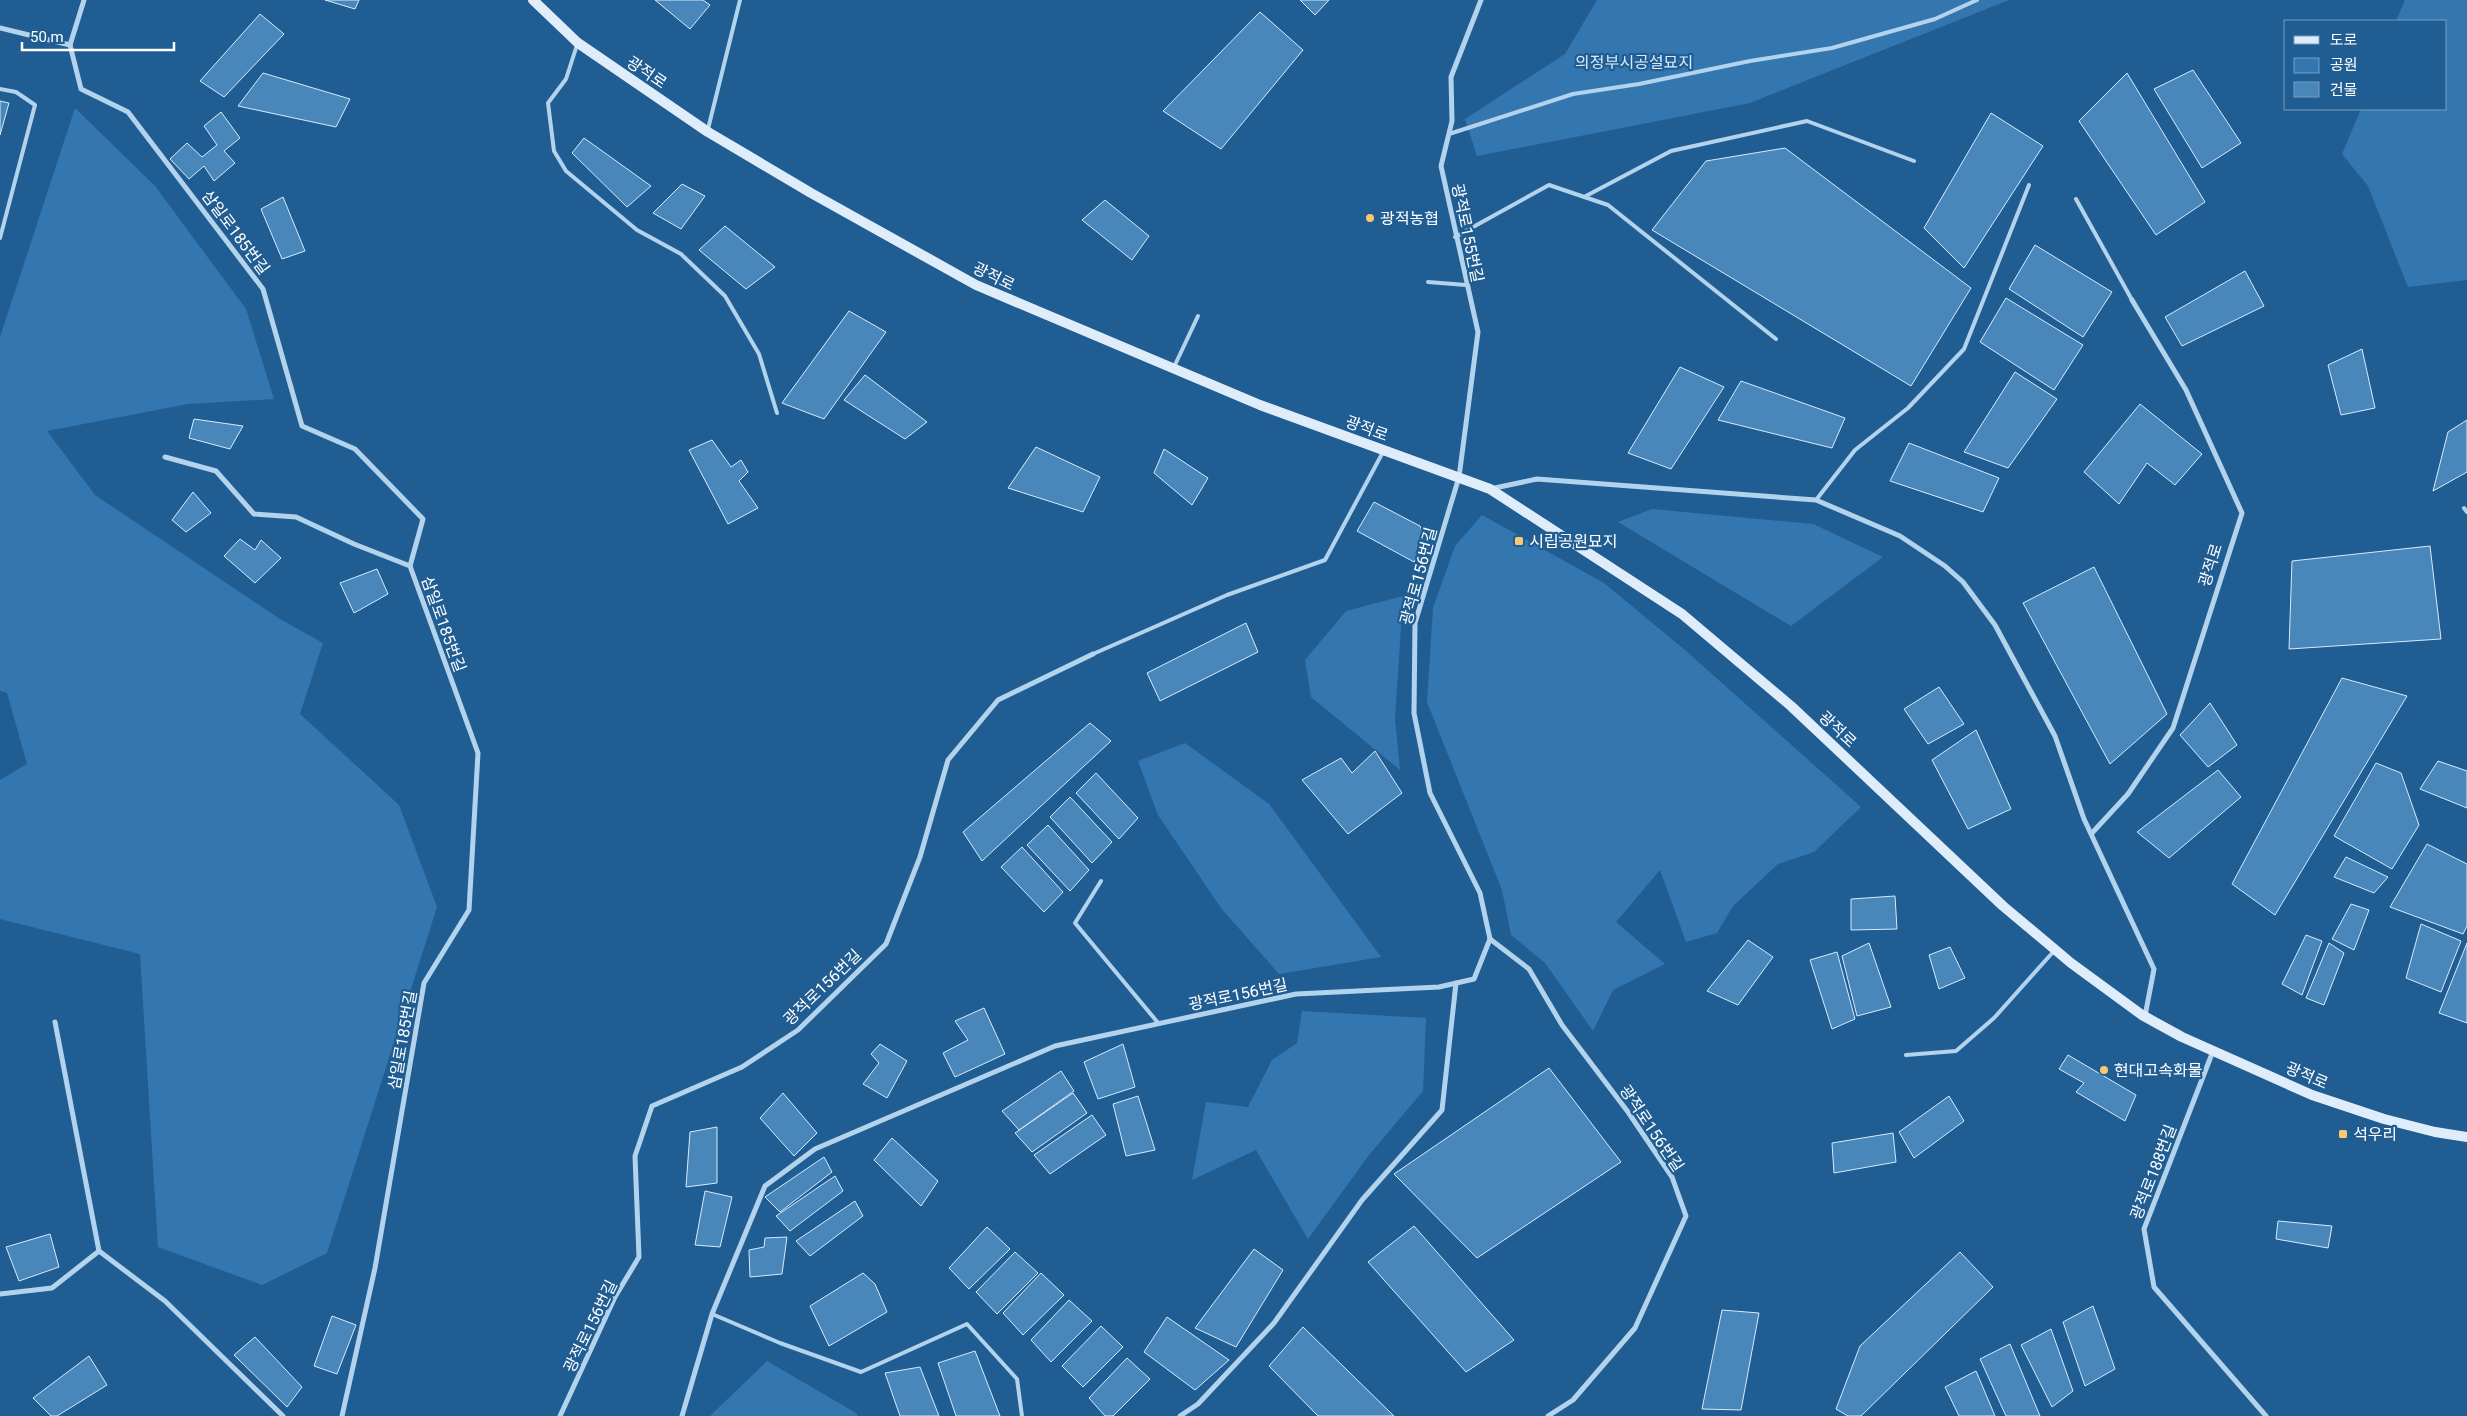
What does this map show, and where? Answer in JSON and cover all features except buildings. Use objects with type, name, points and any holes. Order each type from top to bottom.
[{"type":"main road","name":"광적로","points":[[533,0],[578,43],[708,132],[811,193],[976,285],[1260,406],[1490,489],[1682,614],[1791,706],[2003,906],[2055,950],[2145,1016],[2182,1037],[2312,1095],[2384,1119],[2435,1132],[2467,1137]]},
{"type":"street","points":[[0,28],[70,45],[84,0]]},
{"type":"street","name":"광적로155번길","points":[[1459,477],[1478,332],[1455,237],[1441,166],[1452,121],[1451,77],[1481,0]]},
{"type":"street","name":"삼일로185번길","points":[[70,45],[81,89],[128,112],[263,290],[302,426],[355,449],[423,519],[410,566],[478,753],[469,910],[424,983],[375,1268],[342,1416]]},
{"type":"street","name":"광적로","points":[[2092,834],[2128,794],[2173,728],[2242,513],[2186,390],[2132,300]]},
{"type":"street","name":"삼일로185번길","points":[[164,456],[216,471],[254,514],[296,517],[354,544],[410,566]]},
{"type":"street","name":"광적로156번길","points":[[682,1416],[712,1314],[765,1186],[815,1149],[1055,1046],[1296,994],[1439,987],[1474,979],[1490,939],[1480,893],[1430,793],[1414,713],[1415,623],[1459,477]]},
{"type":"street","points":[[1490,489],[1538,479],[1816,500],[1900,536],[1945,566],[1963,582],[1995,625],[2051,727],[2084,819],[2154,969],[2145,1016]]},
{"type":"street","name":"광적로156번길","points":[[560,1416],[615,1297],[639,1257],[635,1156],[652,1106],[742,1067],[798,1030],[886,944],[920,857],[948,760],[998,700],[1093,654]]},
{"type":"street","name":"광적로156번길","points":[[1490,939],[1529,969],[1562,1025],[1628,1112],[1672,1177],[1686,1216],[1635,1328],[1573,1400],[1548,1416]]},
{"type":"street","points":[[1180,1416],[1198,1404],[1274,1324],[1362,1200],[1442,1110],[1456,983]]},
{"type":"street","points":[[55,1022],[99,1251],[165,1300],[283,1416]]},
{"type":"street","name":"광적로188번길","points":[[2214,1050],[2144,1229],[2154,1287],[2266,1416]]},
{"type":"street","points":[[0,1294],[52,1288],[99,1251]]},
{"type":"lane","points":[[708,132],[740,0]]},
{"type":"lane","points":[[1449,134],[1573,94],[1639,84],[1750,61],[1832,48],[1935,19],[1977,0]]},
{"type":"lane","points":[[578,43],[566,78],[548,103],[554,151],[566,171],[637,230],[681,254],[725,296],[758,354],[777,413]]},
{"type":"lane","points":[[0,89],[16,92],[35,105],[0,238]]},
{"type":"lane","points":[[1584,197],[1671,151],[1807,121],[1914,161]]},
{"type":"lane","points":[[1455,237],[1549,185],[1608,205],[1776,339]]},
{"type":"lane","points":[[1816,500],[1855,450],[1908,408],[1964,349],[2029,185]]},
{"type":"lane","points":[[2076,198],[2132,300]]},
{"type":"lane","points":[[1428,282],[1466,285]]},
{"type":"lane","points":[[1174,369],[1198,316]]},
{"type":"lane","points":[[1093,654],[1228,595],[1325,560],[1384,450]]},
{"type":"lane","points":[[2464,508],[2467,512]]},
{"type":"lane","points":[[1101,881],[1075,923],[1160,1024]]},
{"type":"lane","points":[[1906,1055],[1956,1051],[1994,1018],[2055,950]]},
{"type":"lane","points":[[712,1314],[780,1343],[861,1372],[967,1324],[1017,1380],[1022,1416]]},
{"type":"green space","name":"의정부시공설묘지","points":[[1597,0],[2009,0],[1750,103],[1477,156],[1465,119],[1565,54]]},
{"type":"green space","points":[[2405,0],[2467,0],[2467,280],[2408,287],[2368,186],[2342,154],[2361,110],[2447,110],[2447,20],[2396,20]]},
{"type":"green space","points":[[75,108],[155,186],[246,309],[274,399],[188,404],[47,431],[95,495],[280,619],[323,643],[300,714],[399,805],[437,907],[327,1253],[262,1285],[158,1247],[140,954],[0,919],[0,780],[27,764],[7,693],[0,691],[0,337]]},
{"type":"green space","points":[[1652,509],[1813,524],[1883,557],[1791,626],[1618,522]]},
{"type":"green space","points":[[1482,515],[1604,583],[1685,650],[1861,807],[1814,852],[1778,864],[1733,906],[1717,933],[1686,942],[1660,870],[1616,922],[1665,964],[1613,990],[1593,1031],[1545,963],[1511,935],[1502,890],[1427,702],[1433,608],[1455,546]]},
{"type":"green space","points":[[1403,596],[1395,718],[1400,770],[1311,697],[1305,660],[1346,611]]},
{"type":"green space","points":[[1185,743],[1269,804],[1381,957],[1279,974],[1221,908],[1158,815],[1138,761]]},
{"type":"green space","points":[[1302,1011],[1426,1018],[1423,1091],[1369,1155],[1308,1239],[1256,1150],[1192,1180],[1206,1102],[1248,1107],[1272,1060],[1297,1043]]},
{"type":"green space","points":[[767,1361],[856,1413],[858,1416],[710,1416]]},
{"type":"place","name":"광적농협","points":[[1370,218]]},
{"type":"place","name":"시립공원묘지","points":[[1519,541]]},
{"type":"place","name":"현대고속화물","points":[[2104,1070]]},
{"type":"place","name":"석우리","points":[[2343,1134]]}]
